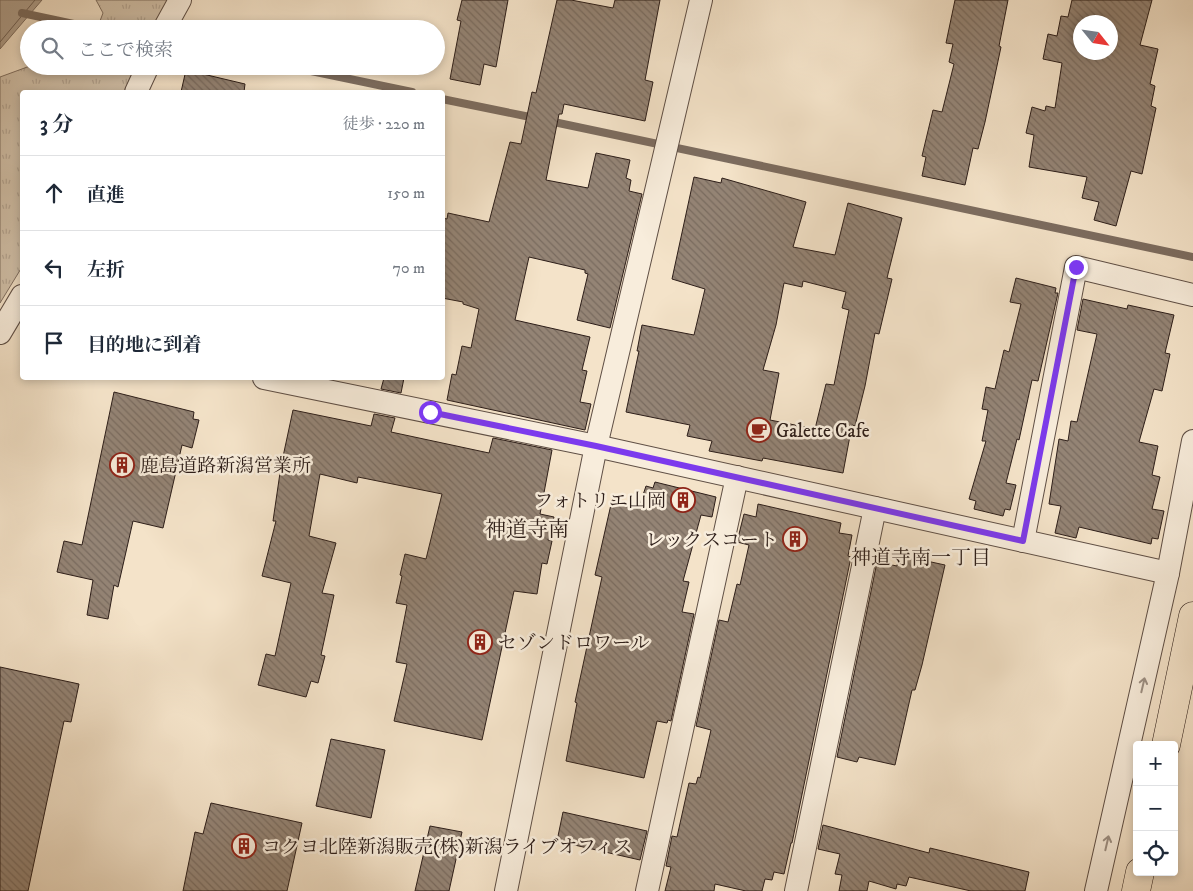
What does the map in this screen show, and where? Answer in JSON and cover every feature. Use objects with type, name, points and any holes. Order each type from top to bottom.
[{"type":"highway","points":[[1167,741],[1193,616]]},
{"type":"highway","points":[[1136,891],[1139,876]]},
{"type":"street","points":[[169,20],[180,0]]},
{"type":"street","points":[[506,891],[596,446],[701,0]]},
{"type":"street","points":[[137,90],[144,75]]},
{"type":"street","points":[[1023,541],[1076,267],[1193,295]]},
{"type":"street","points":[[9,328],[20,301]]},
{"type":"street","points":[[274,380],[596,446],[1168,573]]},
{"type":"street","points":[[1096,891],[1168,573],[1193,441]]},
{"type":"street","points":[[648,891],[737,477]]},
{"type":"street","points":[[796,891],[875,508]]},
{"type":"green space","points":[[96,0],[169,0],[157,20],[100,20],[103,13]]},
{"type":"green space","points":[[20,70],[20,75],[132,75],[126,90],[20,90],[20,270],[0,303],[0,77]]},
{"type":"water","points":[[0,0],[42,0],[25,20],[20,20],[20,26],[0,49]]},
{"type":"building","points":[[462,0],[508,0],[496,67],[484,64],[480,85],[450,79],[461,21],[457,20]]},
{"type":"building","points":[[557,0],[571,0],[613,8],[615,0],[660,0],[645,80],[653,82],[645,121],[564,104],[562,114],[559,114],[546,180],[588,188],[596,153],[630,160],[626,178],[631,180],[629,191],[642,194],[610,328],[577,320],[588,274],[585,273],[585,270],[529,257],[515,320],[590,337],[582,370],[587,371],[580,402],[591,404],[585,430],[447,400],[452,374],[456,375],[462,346],[471,348],[479,309],[463,304],[463,302],[445,299],[445,219],[447,219],[448,213],[489,222],[510,142],[521,144],[532,92],[536,93]]},
{"type":"building","points":[[955,0],[1008,0],[999,46],[1001,47],[985,122],[978,149],[973,148],[965,185],[922,176],[926,157],[922,156],[933,110],[942,112],[954,64],[949,62],[953,44],[946,43]]},
{"type":"building","points":[[1072,0],[1152,0],[1140,45],[1158,49],[1150,84],[1155,86],[1151,106],[1156,108],[1142,174],[1131,171],[1116,226],[1094,220],[1099,202],[1082,198],[1087,177],[1029,167],[1034,135],[1026,133],[1032,107],[1045,111],[1046,106],[1055,108],[1062,63],[1043,59],[1048,34],[1057,36],[1061,16],[1068,17]]},
{"type":"building","points":[[185,75],[207,75],[245,84],[244,90],[181,90]]},
{"type":"building","points":[[694,177],[721,183],[722,178],[806,202],[793,247],[835,255],[848,203],[902,218],[887,278],[892,279],[879,334],[875,333],[865,386],[855,426],[852,425],[843,473],[763,458],[762,461],[709,451],[712,441],[687,436],[690,425],[626,412],[639,351],[637,351],[642,325],[694,335],[705,289],[672,279]],"holes":[[[803,281],[846,292],[842,308],[849,310],[834,385],[826,384],[815,429],[770,420],[779,373],[763,370],[776,325],[784,283],[802,287]]]},
{"type":"building","points":[[1016,278],[1056,288],[1055,293],[1058,293],[1038,381],[1032,380],[1019,440],[1017,439],[1006,483],[1016,485],[1010,510],[1005,509],[1003,516],[974,509],[976,501],[969,499],[986,441],[982,441],[988,410],[982,409],[986,387],[995,389],[1004,350],[1009,352],[1021,304],[1010,302]]},
{"type":"building","points":[[1083,299],[1127,309],[1128,305],[1174,315],[1165,353],[1170,354],[1162,391],[1154,389],[1139,442],[1158,446],[1152,475],[1160,477],[1152,509],[1164,511],[1158,539],[1152,538],[1151,544],[1079,527],[1076,538],[1055,533],[1061,506],[1049,504],[1059,439],[1068,441],[1071,421],[1077,422],[1097,334],[1077,330]]},
{"type":"building","points":[[383,380],[404,380],[401,393],[381,389]]},
{"type":"building","points":[[114,392],[194,412],[193,419],[199,420],[192,448],[182,445],[163,528],[133,521],[118,587],[114,585],[108,619],[87,615],[93,580],[57,572],[64,541],[82,545]]},
{"type":"building","points":[[293,410],[371,426],[374,414],[395,418],[391,432],[489,453],[493,438],[552,450],[540,514],[554,517],[548,540],[552,541],[547,564],[542,563],[537,594],[514,591],[482,740],[394,721],[407,664],[396,662],[407,605],[396,603],[402,576],[400,575],[405,554],[426,559],[442,494],[358,477],[357,483],[320,474],[309,536],[336,543],[322,593],[334,595],[321,655],[325,656],[318,683],[311,681],[306,697],[258,685],[266,654],[275,656],[291,583],[262,576],[276,521],[273,521],[281,466]]},
{"type":"building","points":[[655,482],[716,497],[712,517],[701,515],[683,581],[689,582],[682,612],[694,614],[671,721],[668,720],[667,723],[657,721],[644,778],[566,761],[577,703],[575,702],[602,577],[595,575],[612,500],[639,507],[646,486],[653,488]]},
{"type":"building","points":[[758,504],[841,523],[839,533],[852,535],[848,556],[851,557],[792,843],[784,874],[774,872],[772,880],[765,879],[762,891],[746,891],[715,884],[714,891],[665,891],[671,867],[666,866],[672,836],[677,837],[689,783],[696,784],[698,777],[700,778],[711,730],[696,726],[719,620],[728,622],[737,584],[740,585],[749,545],[737,542],[744,514],[756,517]]},
{"type":"building","points":[[899,555],[945,565],[922,665],[915,690],[912,690],[895,765],[859,757],[857,762],[837,757],[877,562],[897,566]]},
{"type":"building","points":[[0,667],[79,684],[71,722],[64,721],[28,891],[0,891]]},
{"type":"building","points":[[331,739],[385,750],[371,818],[316,806]]},
{"type":"building","name":"コクヨ北陸新潟販売(株)新潟ライブオフィス","points":[[211,803],[302,823],[287,891],[183,891],[195,832],[203,834]]},
{"type":"building","points":[[563,812],[647,831],[640,860],[557,841]]},
{"type":"building","points":[[823,825],[929,853],[930,848],[1029,872],[1025,891],[971,891],[909,877],[906,886],[897,884],[896,889],[869,881],[867,891],[839,891],[842,875],[835,874],[840,854],[818,849]]},
{"type":"building","points":[[430,826],[462,832],[449,891],[415,891]]},
{"type":"waterway","points":[[22,13],[55,20]]},
{"type":"waterway","points":[[330,75],[402,90]]},
{"type":"waterway","points":[[445,100],[535,118]]},
{"type":"waterway","points":[[549,121],[1193,257]]},
{"type":"place","name":"Galette Cafe","points":[[759,430]]},
{"type":"place","name":"鹿島道路新潟営業所","points":[[122,465]]},
{"type":"place","name":"フォトリエ山岡","points":[[683,500]]},
{"type":"place","name":"レックスコート","points":[[795,539]]},
{"type":"place","name":"セゾンドロワール","points":[[480,642]]},
{"type":"place","name":"コクヨ北陸新潟販売(株)新潟ライブオフィス","points":[[244,846]]},
{"type":"district","name":"神道寺南","points":[[527,529]]},
{"type":"district","name":"神道寺南一丁目","points":[[921,557]]},
{"type":"route","points":[[430,412],[596,446],[1023,541],[1076,267]]}]
